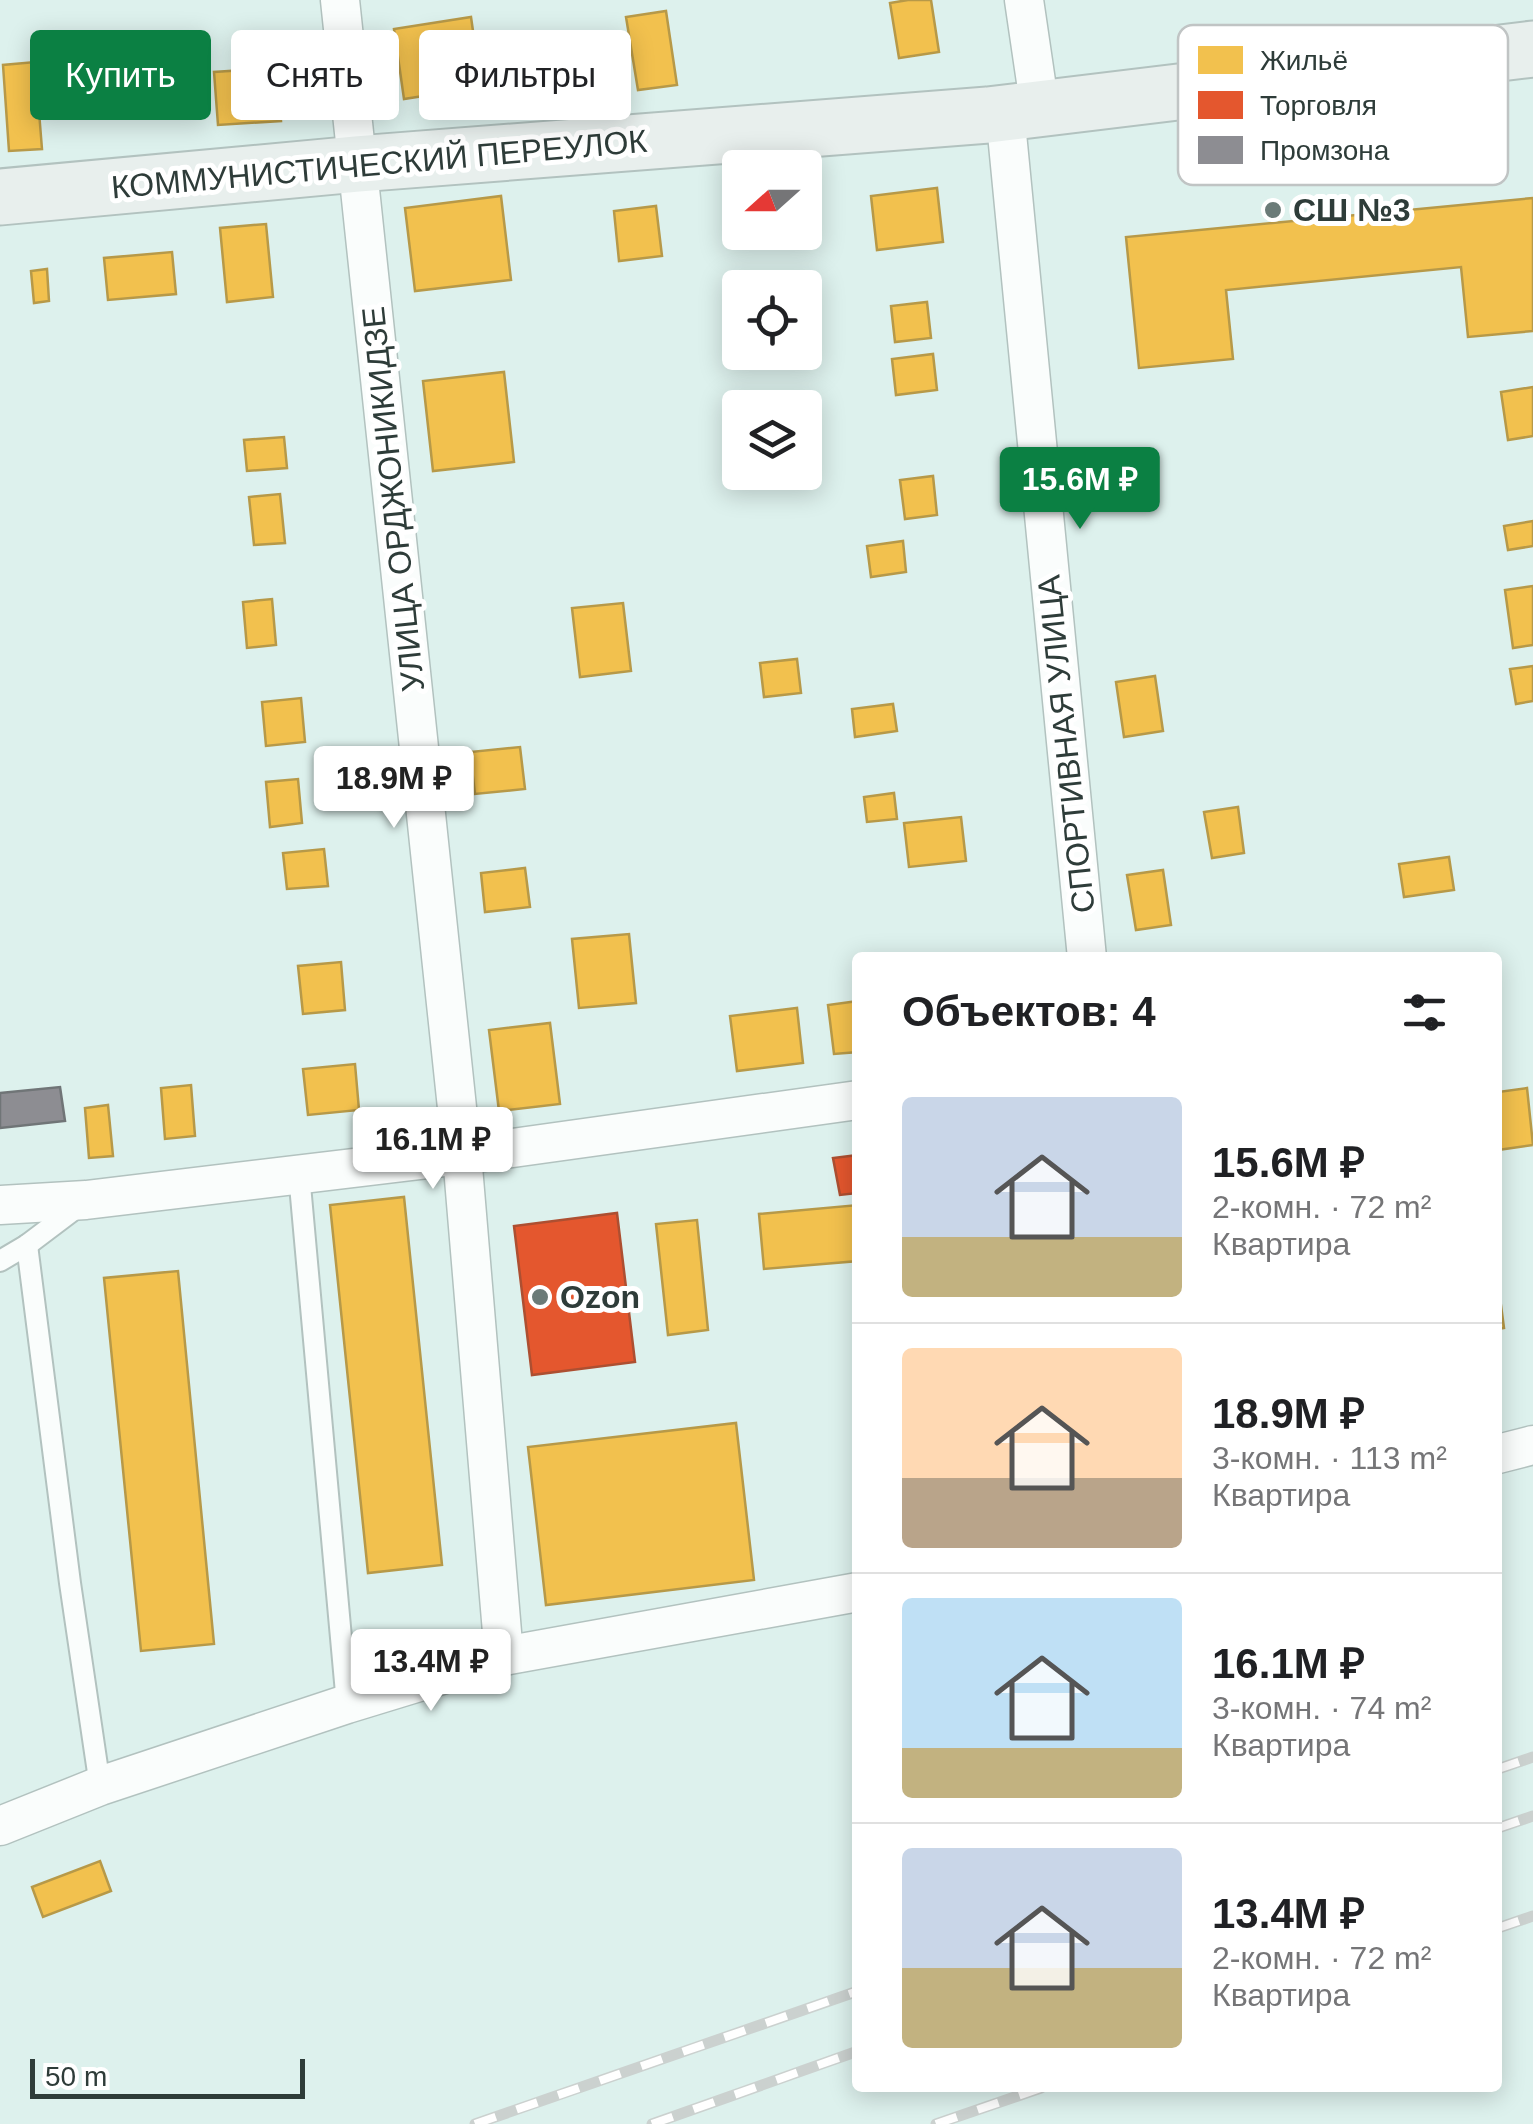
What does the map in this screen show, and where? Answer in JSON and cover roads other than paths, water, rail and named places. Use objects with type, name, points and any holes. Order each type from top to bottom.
[{"type":"street","name":"УЛИЦА ОРДЖОНИКИДЗЕ","points":[[340,0],[462,1155],[504,1656]]},
{"type":"street","name":"СПОРТИВНАЯ УЛИЦА","points":[[1024,0],[1023,111],[1087,952]]},
{"type":"street","name":"КОММУНИСТИЧЕСКИЙ ПЕРЕУЛОК","points":[[1508,52],[1533,49]]},
{"type":"street","name":"КОММУНИСТИЧЕСКИЙ ПЕРЕУЛОК","points":[[0,196],[1023,111],[1178,92]]},
{"type":"street","points":[[0,1205],[86,1200],[462,1155],[852,1101]]},
{"type":"street","points":[[1502,1453],[1533,1445]]},
{"type":"street","points":[[0,1826],[100,1786],[504,1656],[852,1593]]},
{"type":"lane","points":[[299,1174],[347,1704]]},
{"type":"lane","points":[[0,1261],[86,1200]]},
{"type":"lane","points":[[27,1245],[100,1786]]},
{"type":"railway","points":[[1502,1768],[1533,1757]]},
{"type":"railway","points":[[1502,1827],[1533,1816]]},
{"type":"railway","points":[[1502,1927],[1533,1916]]},
{"type":"railway","points":[[475,2124],[852,1993]]},
{"type":"railway","points":[[652,2124],[852,2053]]},
{"type":"railway","points":[[936,2124],[1029,2092]]},
{"type":"place","name":"СШ №3","points":[[1273,210]]},
{"type":"place","name":"Ozon","points":[[540,1297]]}]
